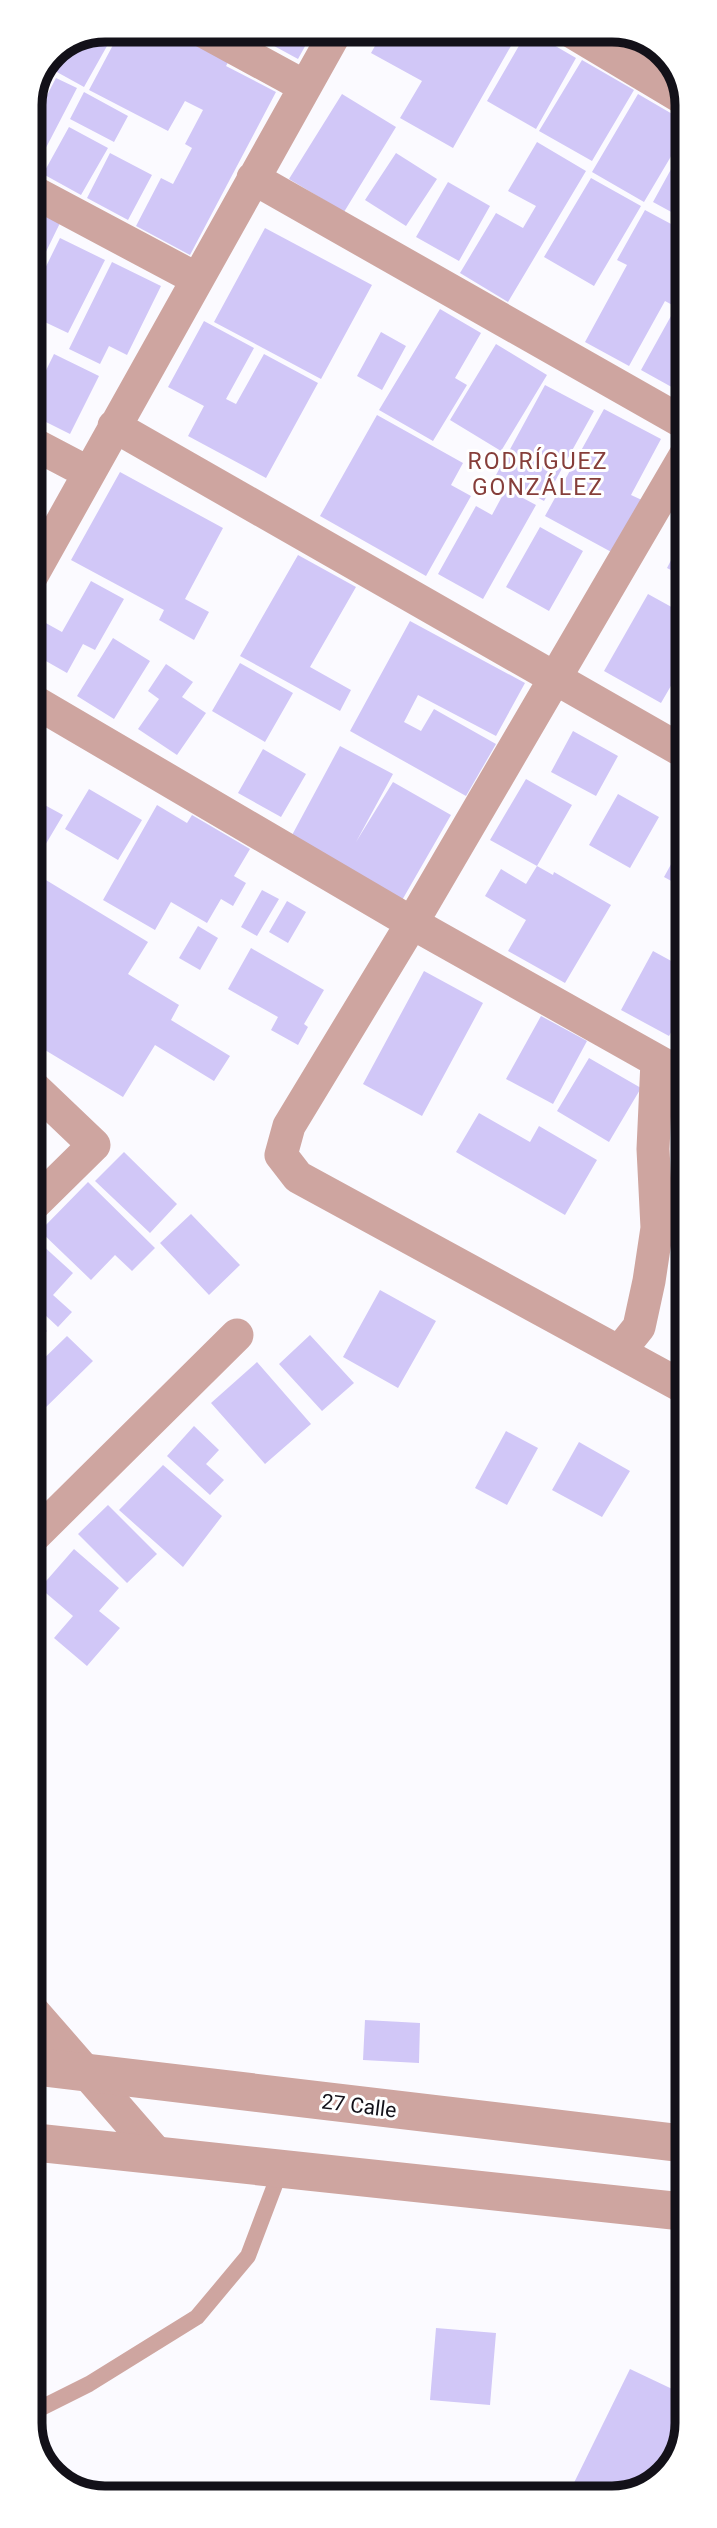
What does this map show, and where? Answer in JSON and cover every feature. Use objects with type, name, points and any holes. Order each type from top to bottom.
[{"type":"street","points":[[223,42],[304,86]]},
{"type":"street","points":[[42,557],[330,42]]},
{"type":"street","points":[[622,46],[673,89]]},
{"type":"street","points":[[253,178],[675,418]]},
{"type":"street","points":[[42,196],[197,279]]},
{"type":"street","points":[[114,426],[675,747]]},
{"type":"street","points":[[42,448],[89,473]]},
{"type":"street","points":[[675,473],[412,923],[289,1126],[281,1155],[299,1177],[675,1382]]},
{"type":"street","points":[[42,706],[412,923],[675,1071]]},
{"type":"street","points":[[619,1352],[639,1327],[657,1228],[653,1149],[657,1060]]},
{"type":"street","points":[[42,1095],[94,1145],[42,1196]]},
{"type":"street","points":[[42,1528],[237,1335]]},
{"type":"street","points":[[42,2021],[159,2156]]},
{"type":"street","name":"27 Calle","points":[[42,2067],[675,2143]]},
{"type":"street","points":[[42,2143],[675,2211]]},
{"type":"lane","points":[[42,2408],[89,2384],[197,2317],[247,2256],[281,2169]]},
{"type":"building","points":[[109,42],[84,87],[53,70],[70,53],[81,47]]},
{"type":"building","points":[[115,42],[198,42],[230,59],[226,66],[276,92],[190,255],[136,226],[161,178],[173,184],[192,148],[185,144],[203,110],[185,101],[168,131],[89,90]]},
{"type":"building","points":[[267,42],[307,42],[298,59]]},
{"type":"building","points":[[377,42],[513,42],[453,148],[400,118],[422,81],[371,53]]},
{"type":"building","points":[[521,42],[549,42],[576,58],[536,129],[487,101]]},
{"type":"building","points":[[582,60],[634,90],[592,161],[539,131]]},
{"type":"building","points":[[56,78],[77,88],[42,155],[42,105]]},
{"type":"building","points":[[84,92],[128,116],[114,142],[70,119]]},
{"type":"building","points":[[342,94],[396,127],[344,212],[289,179]]},
{"type":"building","points":[[638,94],[675,116],[675,150],[644,202],[592,172]]},
{"type":"building","points":[[69,127],[108,148],[81,195],[43,174]]},
{"type":"building","points":[[537,142],[586,171],[508,302],[460,273],[496,213],[523,228],[536,206],[508,191]]},
{"type":"building","points":[[110,153],[152,175],[128,220],[87,198]]},
{"type":"building","points":[[396,153],[437,179],[406,226],[365,200]]},
{"type":"building","points":[[675,162],[675,214],[653,202]]},
{"type":"building","points":[[591,178],[641,206],[594,286],[544,257]]},
{"type":"building","points":[[448,182],[490,206],[459,261],[416,237]]},
{"type":"building","points":[[645,210],[675,226],[675,306],[665,301],[629,366],[585,342],[627,265],[617,260]]},
{"type":"building","points":[[42,214],[60,223],[42,260]]},
{"type":"building","points":[[265,228],[372,285],[321,379],[214,322]]},
{"type":"building","points":[[60,238],[105,260],[68,333],[42,321],[42,275]]},
{"type":"building","points":[[112,262],[161,286],[127,355],[109,346],[100,364],[69,349]]},
{"type":"building","points":[[440,309],[481,333],[455,378],[467,385],[433,441],[379,410]]},
{"type":"building","points":[[675,309],[675,389],[641,370]]},
{"type":"building","points":[[204,321],[254,348],[226,399],[236,404],[264,354],[318,383],[266,478],[188,436],[204,406],[168,387]]},
{"type":"building","points":[[381,332],[406,346],[382,390],[357,376]]},
{"type":"building","points":[[496,344],[547,375],[501,451],[450,420]]},
{"type":"building","points":[[54,354],[99,376],[70,434],[42,420],[42,378]]},
{"type":"building","points":[[545,385],[594,411],[544,501],[496,475]]},
{"type":"building","points":[[604,409],[661,439],[631,495],[644,501],[615,554],[545,516]]},
{"type":"building","points":[[377,415],[463,463],[451,485],[471,496],[426,576],[320,516]]},
{"type":"building","points":[[120,472],[223,528],[185,599],[209,612],[194,640],[159,620],[164,610],[71,560]]},
{"type":"building","points":[[506,489],[536,505],[483,599],[438,574],[476,506],[492,515]]},
{"type":"building","points":[[540,527],[583,551],[549,611],[506,587]]},
{"type":"building","points":[[675,552],[675,572],[667,568]]},
{"type":"building","points":[[298,555],[356,587],[310,667],[351,690],[340,711],[240,656]]},
{"type":"building","points":[[91,581],[124,599],[95,650],[83,644],[67,673],[42,659],[44,622],[62,632]]},
{"type":"building","points":[[648,594],[675,609],[675,679],[661,703],[604,671]]},
{"type":"building","points":[[410,621],[525,683],[496,736],[418,695],[404,722],[421,731],[434,709],[496,744],[466,796],[350,731]]},
{"type":"building","points":[[113,638],[150,661],[114,719],[77,696]]},
{"type":"building","points":[[240,663],[293,693],[265,742],[212,711]]},
{"type":"building","points":[[166,664],[193,682],[182,697],[206,713],[177,755],[138,729],[159,699],[148,691]]},
{"type":"building","points":[[573,731],[618,756],[596,796],[551,772]]},
{"type":"building","points":[[340,746],[393,774],[356,842],[393,782],[451,815],[401,902],[291,837]]},
{"type":"building","points":[[263,749],[306,774],[281,817],[238,793]]},
{"type":"building","points":[[526,779],[572,805],[537,866],[490,840]]},
{"type":"building","points":[[89,789],[142,820],[118,860],[65,829]]},
{"type":"building","points":[[618,794],[659,817],[630,868],[589,845]]},
{"type":"building","points":[[42,804],[63,815],[42,850]]},
{"type":"building","points":[[157,805],[187,823],[192,815],[250,849],[234,876],[246,883],[233,906],[221,899],[207,923],[171,902],[155,930],[103,900]]},
{"type":"building","points":[[675,857],[675,883],[664,877]]},
{"type":"building","points":[[537,866],[553,875],[554,872],[611,905],[565,983],[508,951],[526,920],[485,896],[501,869],[526,884]]},
{"type":"building","points":[[42,878],[148,942],[128,974],[179,1005],[171,1020],[230,1056],[214,1081],[155,1045],[123,1097],[42,1048]]},
{"type":"building","points":[[262,890],[279,899],[257,936],[241,927]]},
{"type":"building","points":[[287,901],[306,912],[288,943],[269,932]]},
{"type":"building","points":[[198,926],[218,938],[200,970],[179,958]]},
{"type":"building","points":[[251,948],[324,990],[304,1024],[308,1027],[298,1045],[271,1030],[278,1017],[228,989]]},
{"type":"building","points":[[653,951],[675,963],[675,1025],[669,1036],[621,1010]]},
{"type":"building","points":[[424,971],[483,1003],[422,1116],[363,1084]]},
{"type":"building","points":[[541,1016],[587,1041],[553,1104],[506,1079]]},
{"type":"building","points":[[589,1058],[641,1088],[609,1142],[557,1111]]},
{"type":"building","points":[[479,1113],[530,1142],[539,1126],[597,1160],[565,1215],[456,1152]]},
{"type":"building","points":[[124,1152],[177,1204],[150,1233],[95,1181]]},
{"type":"building","points":[[88,1182],[155,1248],[132,1271],[115,1255],[91,1280],[42,1233],[42,1229]]},
{"type":"building","points":[[191,1214],[240,1265],[209,1295],[160,1243]]},
{"type":"building","points":[[42,1245],[73,1273],[53,1295],[72,1312],[58,1327],[42,1312]]},
{"type":"building","points":[[380,1290],[436,1321],[398,1388],[343,1357]]},
{"type":"building","points":[[310,1335],[354,1383],[322,1411],[279,1364]]},
{"type":"building","points":[[67,1336],[93,1361],[42,1411],[42,1360]]},
{"type":"building","points":[[257,1362],[311,1424],[265,1464],[211,1403]]},
{"type":"building","points":[[194,1426],[219,1450],[206,1464],[224,1480],[210,1495],[167,1456]]},
{"type":"building","points":[[506,1431],[538,1448],[507,1505],[475,1488]]},
{"type":"building","points":[[579,1442],[630,1471],[602,1517],[552,1490]]},
{"type":"building","points":[[163,1465],[222,1516],[183,1567],[119,1510]]},
{"type":"building","points":[[108,1505],[157,1554],[127,1583],[78,1534]]},
{"type":"building","points":[[74,1549],[119,1588],[99,1611],[120,1628],[87,1666],[54,1638],[73,1616],[42,1590],[42,1586]]},
{"type":"building","points":[[365,2020],[420,2023],[419,2063],[363,2060]]},
{"type":"building","points":[[436,2328],[496,2333],[490,2405],[430,2400]]},
{"type":"building","points":[[630,2369],[675,2390],[674,2435],[664,2458],[653,2470],[643,2478],[624,2485],[572,2486]]},
{"type":"district","name":"RODRÍGUEZ GONZÁLEZ","points":[[538,474]]}]
